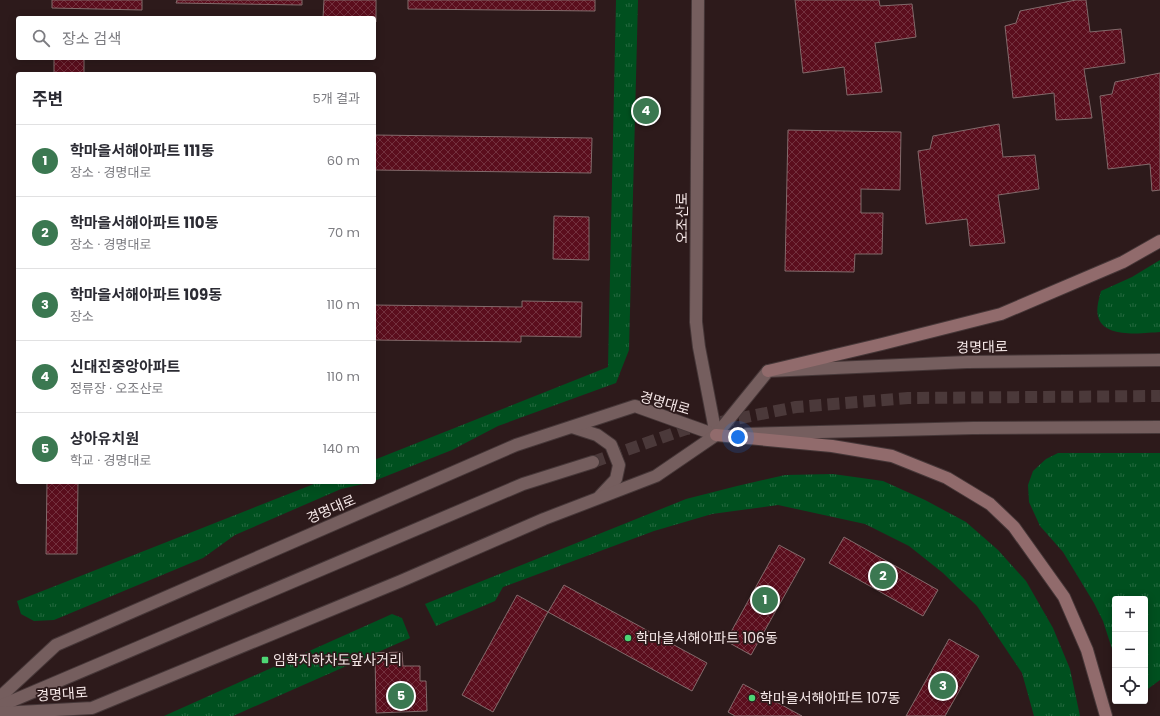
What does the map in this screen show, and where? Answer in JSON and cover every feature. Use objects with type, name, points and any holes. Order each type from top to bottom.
[{"type":"main road","points":[[768,371],[1001,314],[1122,262],[1160,241]]},
{"type":"main road","points":[[716,435],[832,446],[892,456],[947,478],[990,504],[1014,527],[1064,597],[1087,650],[1106,716]]},
{"type":"street","name":"오조산로","points":[[698,0],[696,322],[699,347],[716,435]]},
{"type":"street","name":"경명대로","points":[[0,713],[92,708],[401,581],[544,519],[656,476],[716,435],[768,371],[967,362],[1160,360]]},
{"type":"street","name":"경명대로","points":[[0,697],[56,645],[516,445],[635,406],[716,435],[973,428],[1160,427]]},
{"type":"street","points":[[572,427],[597,435],[611,445],[619,464],[616,479],[598,499]]},
{"type":"street","name":"경명대로","points":[[0,706],[523,484],[593,462]]},
{"type":"green space","points":[[616,0],[638,0],[629,350],[616,383],[498,426],[452,450],[376,480],[376,459],[608,367]]},
{"type":"green space","points":[[1160,260],[1160,332],[1124,333],[1107,328],[1101,323],[1097,310],[1101,291],[1132,277]]},
{"type":"green space","points":[[1058,453],[1160,453],[1160,680],[1148,689],[1148,596],[1112,596],[1112,649],[1103,621],[1094,603],[1063,552],[1040,526],[1029,502],[1028,485],[1033,471],[1046,459]]},
{"type":"green space","points":[[833,474],[883,481],[925,500],[966,522],[998,550],[1026,581],[1053,628],[1070,669],[1080,716],[1034,716],[1022,673],[977,606],[943,573],[909,546],[865,524],[778,505],[712,514],[654,531],[503,587],[495,601],[436,626],[425,604],[686,499],[785,475]]},
{"type":"green space","points":[[314,484],[363,484],[341,489],[235,535],[203,558],[54,620],[34,621],[21,614],[17,601]]},
{"type":"green space","points":[[392,614],[402,618],[410,638],[233,716],[164,716]]},
{"type":"building","points":[[52,0],[142,0],[142,10],[52,8]]},
{"type":"building","points":[[177,0],[302,0],[302,5],[176,3]]},
{"type":"building","points":[[324,0],[376,0],[376,16],[323,16]]},
{"type":"building","points":[[408,0],[595,0],[595,11],[408,9]]},
{"type":"building","points":[[795,0],[879,0],[880,6],[912,4],[916,37],[875,43],[882,92],[847,95],[844,67],[803,73]]},
{"type":"building","points":[[1076,0],[1086,0],[1090,32],[1121,29],[1125,63],[1084,69],[1092,118],[1056,120],[1054,93],[1013,98],[1005,26],[1016,23],[1020,11]]},
{"type":"building","points":[[54,60],[84,60],[84,72],[54,72]]},
{"type":"building","points":[[1160,73],[1160,190],[1152,191],[1150,164],[1108,169],[1100,96],[1112,94],[1115,82]]},
{"type":"building","points":[[999,124],[1003,157],[1035,155],[1039,189],[998,195],[1005,243],[970,246],[967,219],[926,224],[918,151],[930,149],[933,136]]},
{"type":"building","points":[[788,130],[901,132],[900,190],[861,189],[861,213],[883,213],[882,254],[855,254],[854,272],[785,271]]},
{"type":"building","points":[[376,135],[592,138],[591,173],[376,170]]},
{"type":"building","points":[[554,216],[589,217],[589,260],[553,259]]},
{"type":"building","points":[[522,301],[582,302],[581,337],[521,336],[521,342],[376,340],[376,305],[522,307]]},
{"type":"building","points":[[47,484],[78,484],[77,554],[46,554]]},
{"type":"building","points":[[844,537],[938,590],[923,616],[829,563]]},
{"type":"building","points":[[779,545],[805,559],[751,655],[726,641]]},
{"type":"building","name":"학마을서해아파트 106동","points":[[564,585],[707,663],[692,691],[548,612]]},
{"type":"building","points":[[517,595],[548,612],[493,712],[462,695]]},
{"type":"building","points":[[949,639],[979,656],[945,716],[906,716]]},
{"type":"building","points":[[402,652],[403,666],[420,666],[420,681],[426,681],[427,711],[376,713],[375,653]]},
{"type":"building","name":"학마을서해아파트 107동","points":[[743,684],[802,716],[735,716],[728,712]]},
{"type":"tunnel","points":[[721,422],[796,407],[908,398],[1160,396]]},
{"type":"tunnel","points":[[593,462],[686,429],[699,427]]},
{"type":"place","name":"신대진중앙아파트","points":[[646,111]]},
{"type":"place","name":"학마을서해아파트 110동","points":[[883,576]]},
{"type":"place","name":"학마을서해아파트 111동","points":[[765,600]]},
{"type":"place","name":"학마을서해아파트 106동","points":[[628,638]]},
{"type":"place","name":"임학지하차도앞사거리","points":[[265,660]]},
{"type":"place","name":"학마을서해아파트 109동","points":[[943,686]]},
{"type":"place","name":"상아유치원","points":[[401,696]]},
{"type":"place","name":"학마을서해아파트 107동","points":[[752,698]]}]
